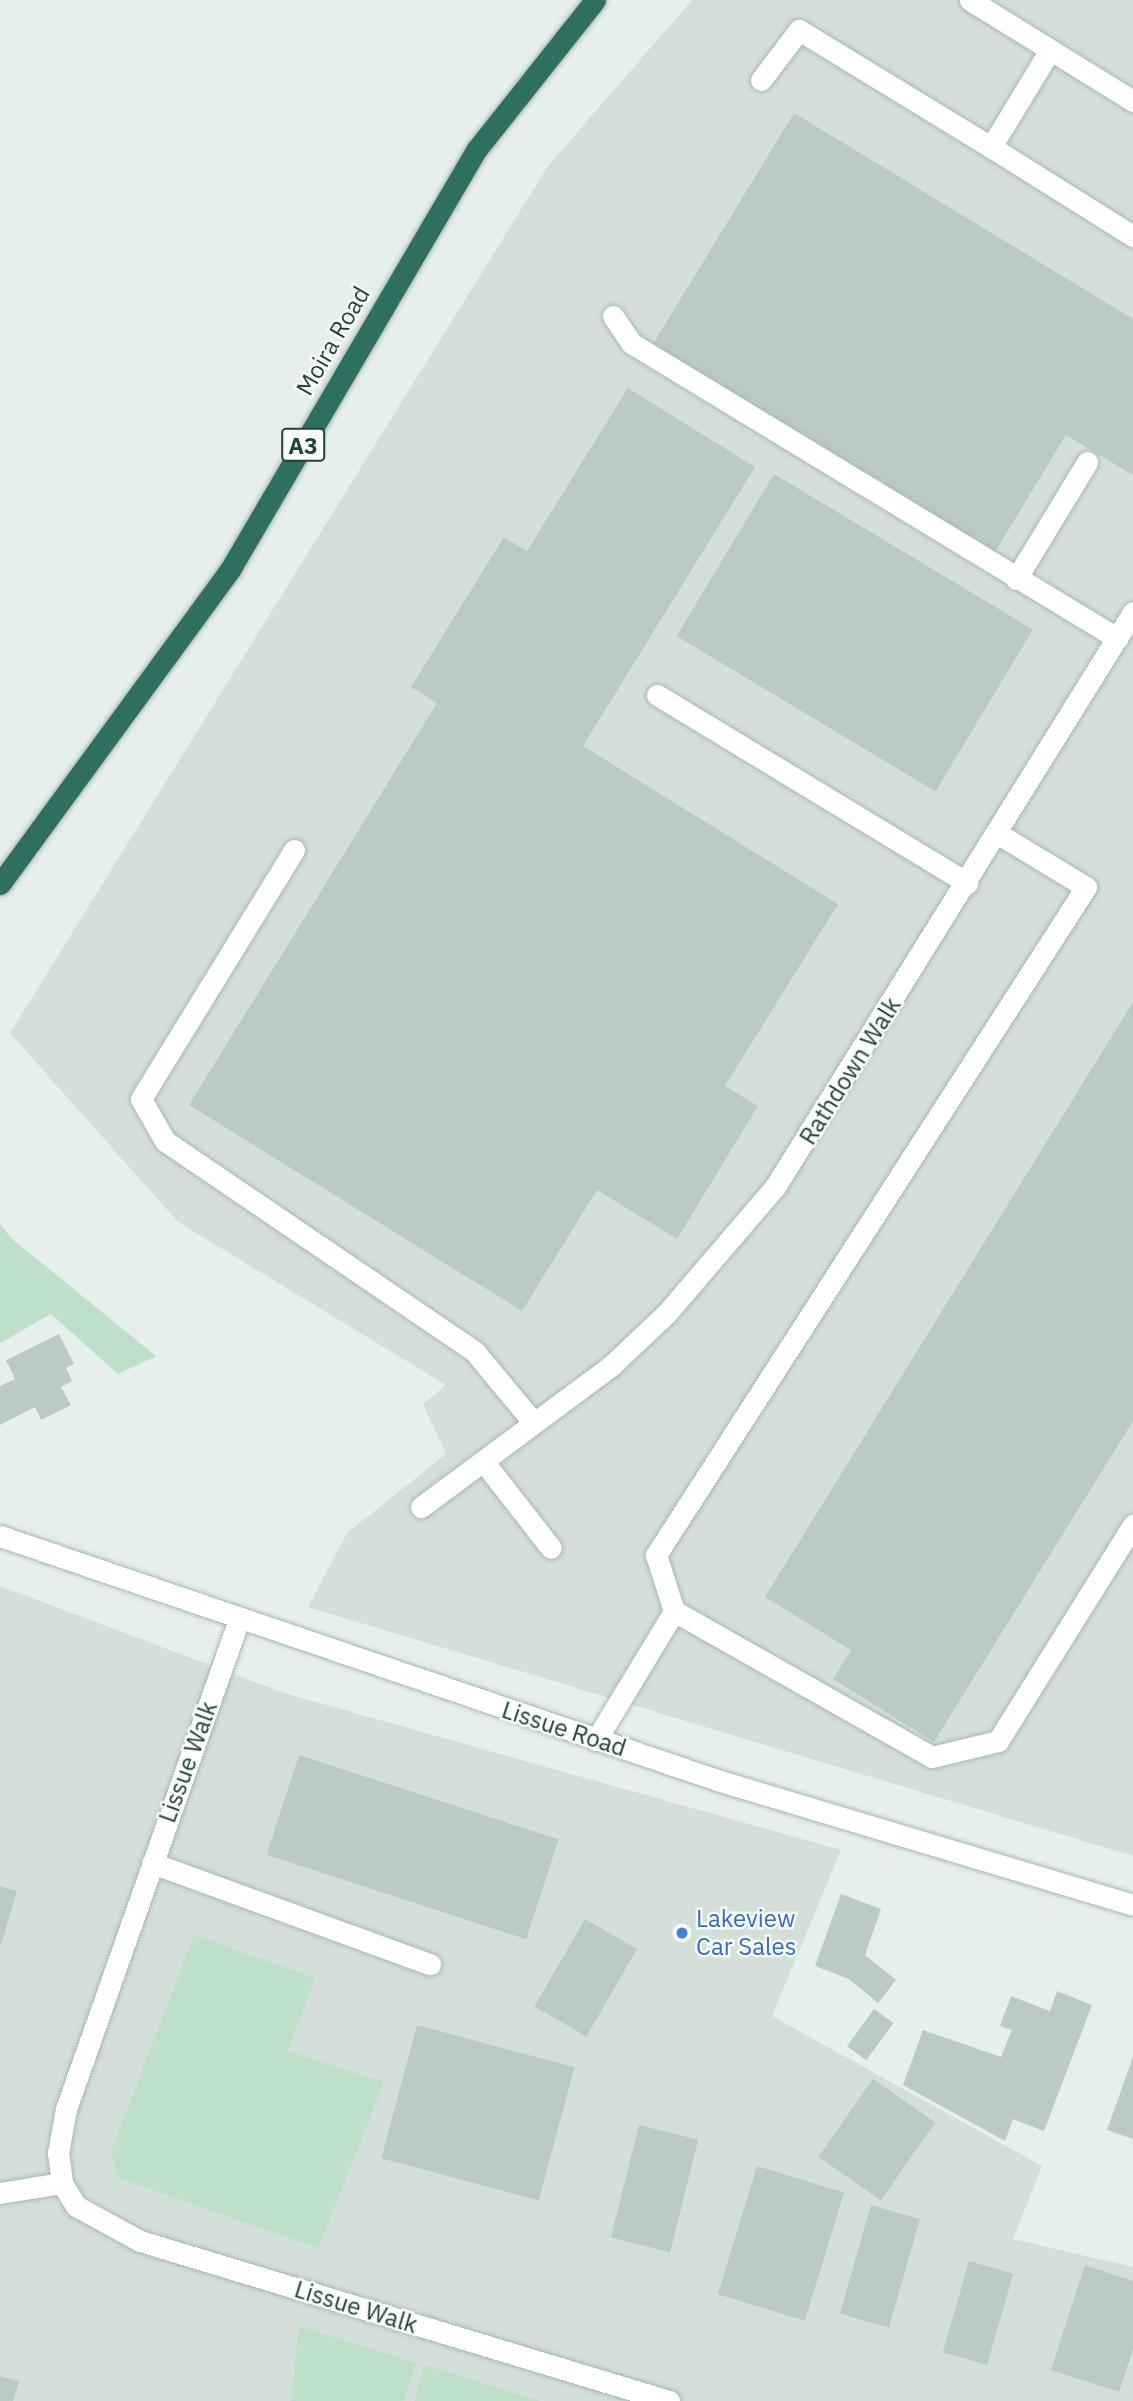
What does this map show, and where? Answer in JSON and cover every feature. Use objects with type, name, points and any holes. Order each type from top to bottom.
[{"type":"highway","name":"Moira Road","points":[[0,884],[232,568],[477,149],[595,0]]},
{"type":"street","points":[[970,0],[1133,101]]},
{"type":"street","points":[[761,79],[799,30],[1133,236]]},
{"type":"street","points":[[991,147],[1050,50]]},
{"type":"street","points":[[613,316],[631,343],[1117,638]]},
{"type":"street","points":[[1016,579],[1087,462]]},
{"type":"street","name":"Rathdown Walk","points":[[421,1507],[534,1423],[666,1314],[775,1186],[967,883],[1133,612]]},
{"type":"street","points":[[657,695],[967,883]]},
{"type":"street","points":[[998,833],[1086,887],[656,1555],[674,1611],[932,1757],[998,1741],[1133,1525]]},
{"type":"street","points":[[294,850],[141,1099],[165,1141],[475,1352],[534,1423]]},
{"type":"street","points":[[483,1461],[551,1548]]},
{"type":"street","name":"Lissue Road","points":[[0,1536],[238,1622],[596,1740],[1133,1905]]},
{"type":"street","points":[[596,1740],[674,1611]]},
{"type":"street","name":"Lissue Walk","points":[[238,1622],[66,2109],[58,2153],[62,2183],[76,2206],[140,2241],[669,2401]]},
{"type":"street","points":[[152,1863],[430,1964]]},
{"type":"street","points":[[0,2193],[62,2183]]},
{"type":"shaded area","points":[[692,0],[1133,0],[1133,1856],[308,1607],[347,1533],[446,1454],[423,1404],[446,1385],[178,1222],[10,1033],[548,166]]},
{"type":"shaded area","points":[[0,1586],[284,1693],[841,1850],[772,2016],[1042,2166],[1013,2239],[1133,2267],[1133,2401],[0,2401]]},
{"type":"green space","points":[[0,1224],[11,1238],[156,1356],[118,1374],[51,1314],[0,1343]]},
{"type":"green space","points":[[194,1935],[315,1978],[288,2051],[384,2082],[318,2248],[118,2178],[111,2152]]},
{"type":"green space","points":[[299,2326],[416,2363],[404,2401],[291,2401]]},
{"type":"green space","points":[[425,2365],[540,2401],[414,2401]]},
{"type":"building","points":[[794,113],[1133,319],[1133,475],[1066,435],[995,552],[653,344]]},
{"type":"building","points":[[628,388],[755,467],[583,746],[838,904],[725,1086],[758,1106],[677,1239],[597,1190],[522,1311],[189,1105],[437,703],[411,687],[504,537],[527,551]]},
{"type":"building","points":[[774,474],[1033,630],[936,792],[677,636]]},
{"type":"building","points":[[1133,1002],[1133,1421],[934,1742],[833,1679],[851,1650],[765,1597]]},
{"type":"building","points":[[59,1334],[74,1364],[66,1368],[72,1381],[61,1387],[71,1405],[41,1420],[35,1407],[0,1425],[0,1386],[15,1379],[6,1360]]},
{"type":"building","points":[[299,1755],[559,1839],[526,1939],[267,1855]]},
{"type":"building","points":[[0,1886],[17,1891],[1,1945],[0,1945]]},
{"type":"building","points":[[841,1894],[881,1909],[865,1955],[896,1980],[878,2003],[849,1979],[815,1966]]},
{"type":"building","points":[[585,1919],[637,1949],[586,2036],[534,2006]]},
{"type":"building","points":[[1057,1991],[1092,2005],[1044,2131],[1013,2119],[1005,2141],[903,2085],[923,2030],[1001,2057],[1012,2030],[1000,2026],[1011,1996],[1050,2011]]},
{"type":"building","points":[[874,2009],[893,2023],[866,2060],[847,2046]]},
{"type":"building","points":[[417,2025],[574,2067],[539,2200],[381,2158]]},
{"type":"building","points":[[1133,2057],[1133,2139],[1107,2130]]},
{"type":"building","points":[[873,2079],[935,2123],[881,2200],[819,2157]]},
{"type":"building","points":[[639,2125],[698,2140],[670,2252],[611,2238]]},
{"type":"building","points":[[757,2166],[844,2193],[805,2321],[718,2294]]},
{"type":"building","points":[[871,2205],[920,2219],[889,2328],[840,2314]]},
{"type":"building","points":[[969,2261],[1013,2274],[987,2365],[943,2352]]},
{"type":"building","points":[[1085,2265],[1133,2281],[1133,2349],[1119,2392],[1051,2370]]},
{"type":"building","points":[[0,2376],[19,2381],[13,2401],[0,2401]]},
{"type":"place","name":"Lakeview Car Sales","points":[[682,1933]]}]
